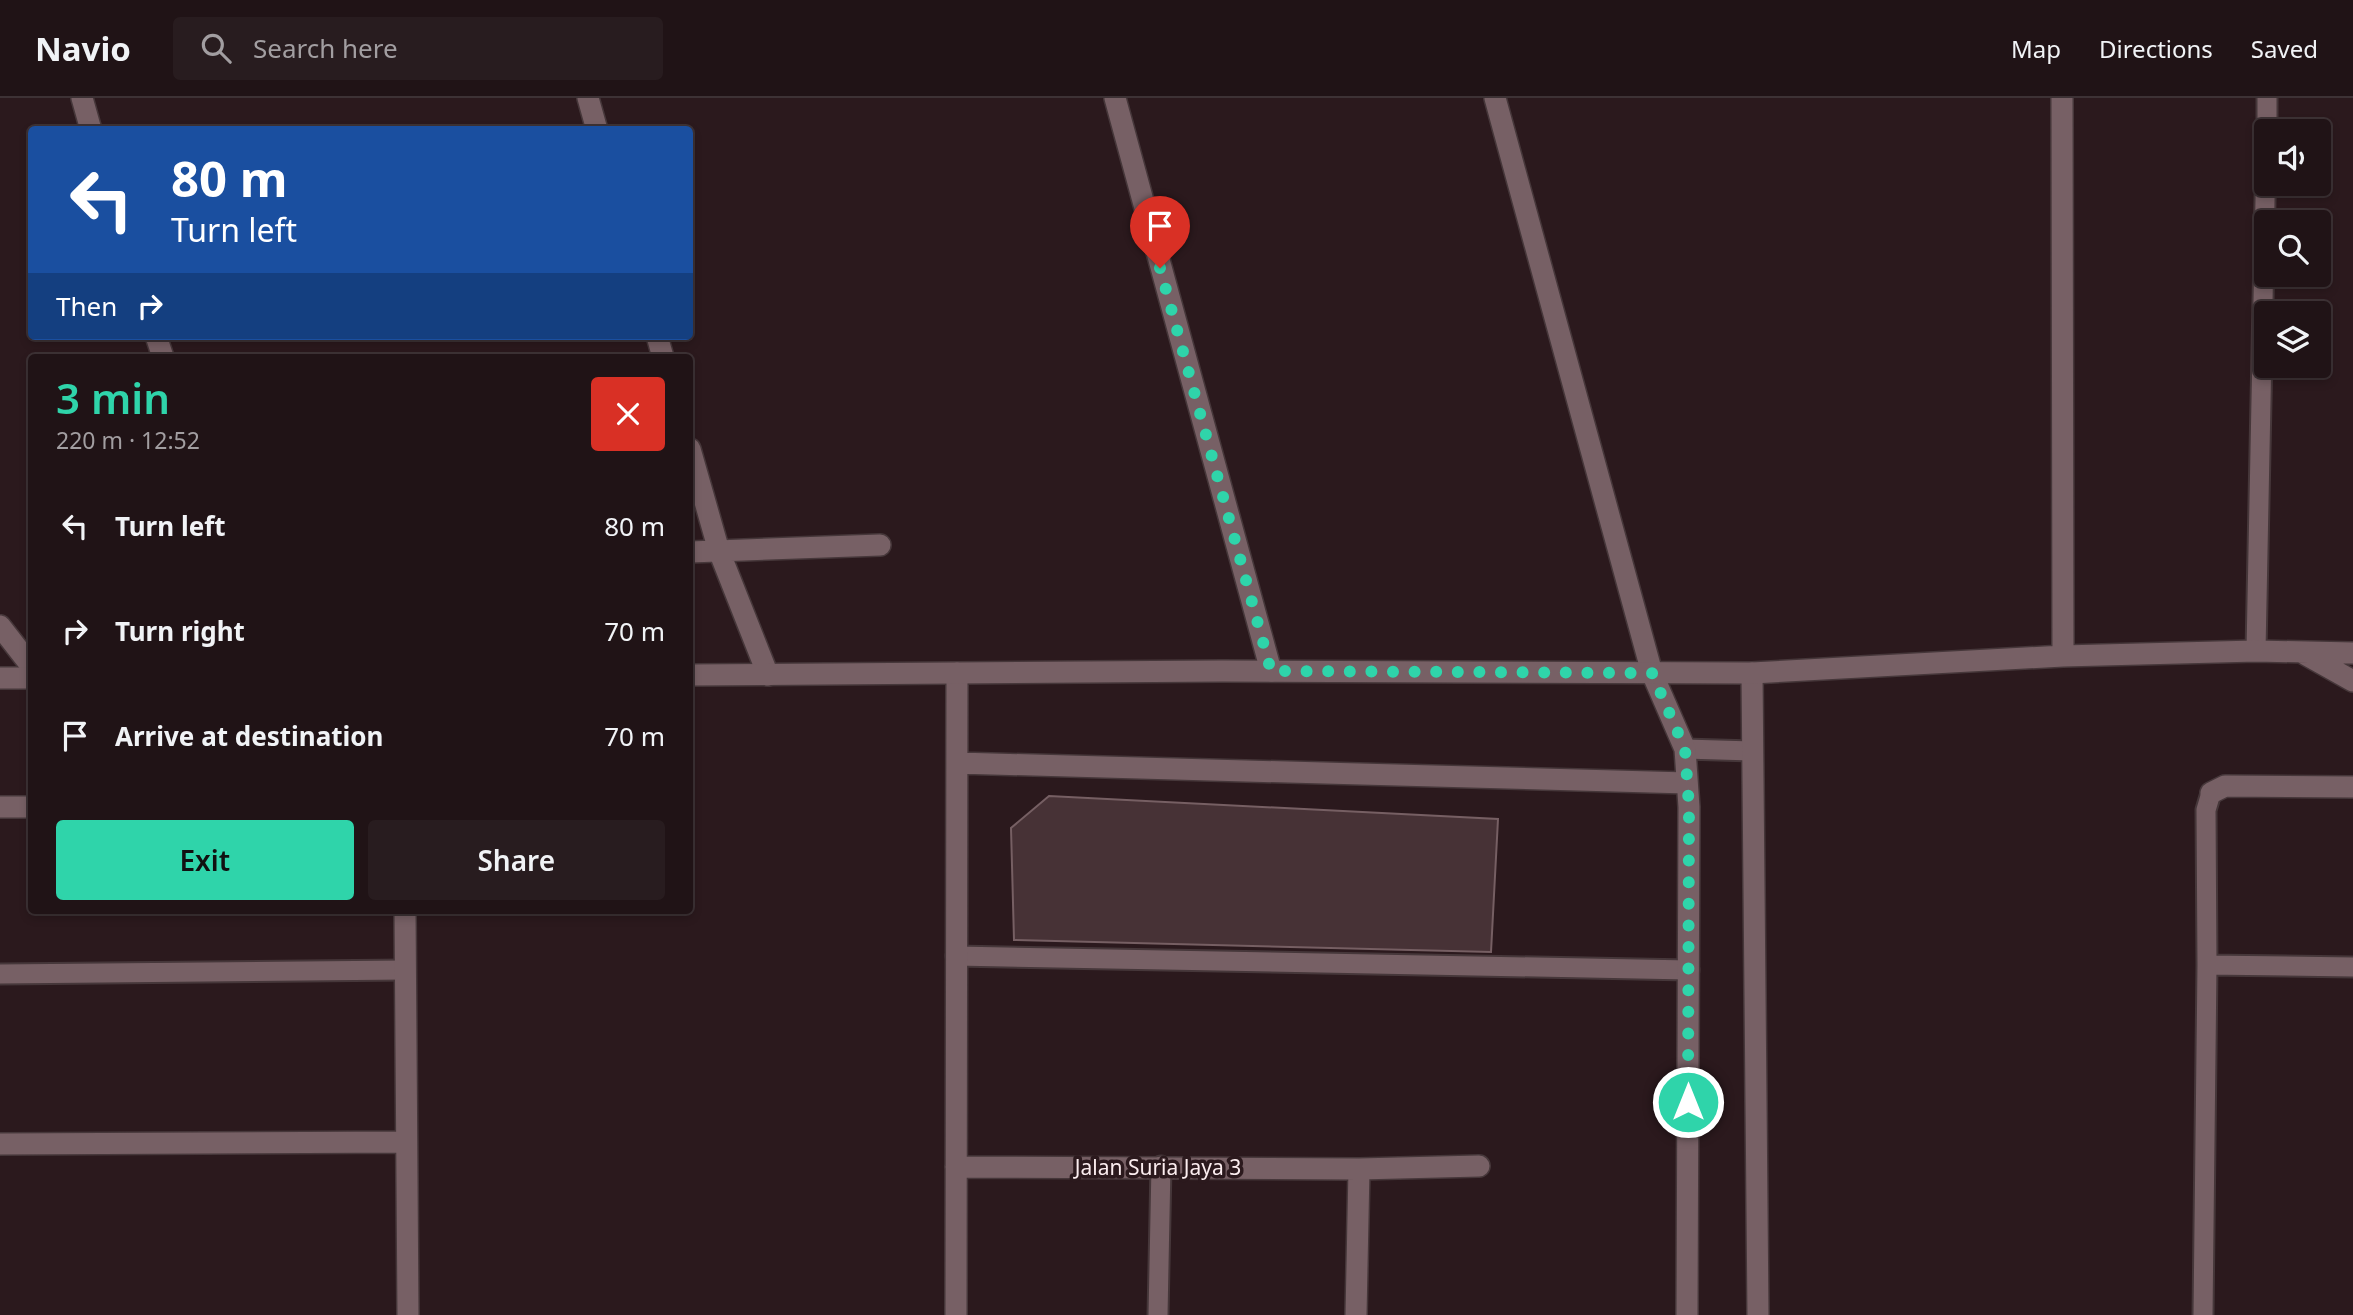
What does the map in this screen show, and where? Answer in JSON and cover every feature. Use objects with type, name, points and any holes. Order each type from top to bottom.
[{"type":"street","points":[[82,98],[90,126]]},
{"type":"street","points":[[588,98],[596,126]]},
{"type":"street","points":[[1115,98],[1271,671]]},
{"type":"street","points":[[1495,98],[1652,673],[1685,749],[1689,970],[1687,1315]]},
{"type":"street","points":[[2063,98],[2063,656]]},
{"type":"street","points":[[693,460],[719,551],[768,675]]},
{"type":"street","points":[[693,552],[880,545]]},
{"type":"street","points":[[0,626],[28,662]]},
{"type":"street","points":[[693,675],[1271,671],[1752,673],[2063,656],[2256,651],[2353,653]]},
{"type":"street","points":[[2301,652],[2353,681]]},
{"type":"street","points":[[956,1315],[957,673]]},
{"type":"street","points":[[1752,673],[1758,1315]]},
{"type":"street","points":[[0,678],[28,678]]},
{"type":"street","points":[[957,763],[1687,783]]},
{"type":"street","points":[[2211,793],[2225,786],[2353,787]]},
{"type":"street","points":[[0,807],[28,807]]},
{"type":"street","points":[[405,914],[408,1315]]},
{"type":"street","points":[[0,1143],[407,1142]]},
{"type":"street","name":"Jalan Suria Jaya 3","points":[[956,1167],[1359,1169],[1479,1166]]},
{"type":"street","points":[[1356,1315],[1359,1169]]},
{"type":"lane","points":[[2267,98],[2267,119]]},
{"type":"lane","points":[[2256,651],[2265,196]]},
{"type":"lane","points":[[1685,749],[1752,751]]},
{"type":"lane","points":[[2203,1315],[2206,810],[2211,793]]},
{"type":"lane","points":[[956,956],[1689,970]]},
{"type":"lane","points":[[2207,965],[2353,967]]},
{"type":"lane","points":[[0,974],[405,970]]},
{"type":"lane","points":[[1158,1315],[1161,1166]]},
{"type":"building","points":[[1049,796],[1498,819],[1491,952],[1014,940],[1011,828]]},
{"type":"route","points":[[1160,268],[1271,671],[1652,673],[1685,749],[1689,807],[1688,1102]]}]
